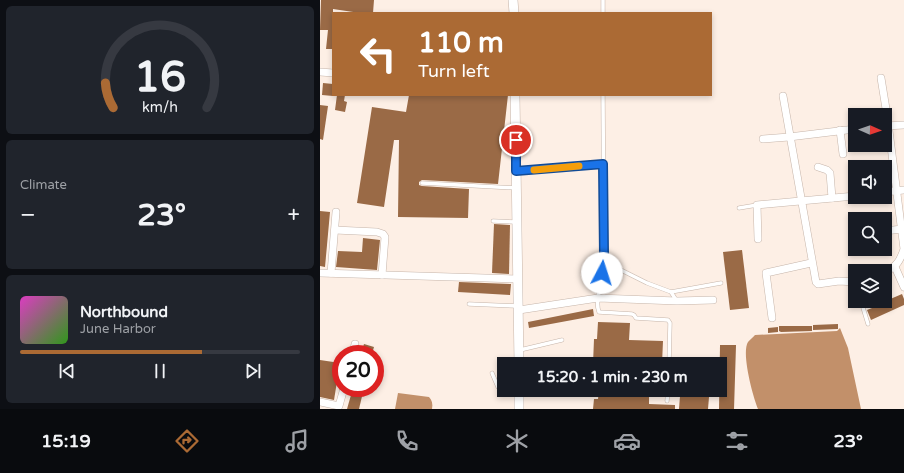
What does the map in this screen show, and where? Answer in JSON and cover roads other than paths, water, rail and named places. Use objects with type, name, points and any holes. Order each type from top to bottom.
[{"type":"street","points":[[513,0],[514,12]]},
{"type":"street","points":[[320,72],[332,73]]},
{"type":"street","points":[[881,78],[884,108]]},
{"type":"street","points":[[515,96],[519,357]]},
{"type":"street","points":[[783,96],[811,263],[816,282],[818,284],[839,281],[848,282]]},
{"type":"street","points":[[892,126],[904,125]]},
{"type":"street","points":[[763,139],[848,129]]},
{"type":"street","points":[[840,130],[843,154]]},
{"type":"street","points":[[890,152],[904,248],[901,257],[895,267],[892,268]]},
{"type":"street","points":[[818,167],[827,170],[830,173],[832,198]]},
{"type":"street","points":[[892,191],[904,190]]},
{"type":"street","points":[[758,238],[757,206],[848,197]]},
{"type":"street","points":[[331,273],[336,212]]},
{"type":"street","points":[[892,231],[902,229]]},
{"type":"street","points":[[335,230],[377,232],[382,234],[385,237],[382,275]]},
{"type":"street","points":[[772,318],[766,273],[811,263]]},
{"type":"street","points":[[895,267],[904,287]]},
{"type":"street","points":[[320,273],[518,279]]},
{"type":"street","points":[[518,308],[598,298],[677,301],[713,300]]},
{"type":"street","points":[[320,402],[339,406],[342,397]]},
{"type":"street","points":[[519,409],[520,397]]},
{"type":"lane","points":[[602,0],[603,12]]},
{"type":"lane","points":[[603,96],[603,261],[598,298],[599,312],[632,314],[636,318],[670,321],[669,357]]},
{"type":"lane","points":[[516,171],[603,164]]},
{"type":"lane","points":[[422,183],[517,188]]},
{"type":"lane","points":[[739,208],[757,206]]},
{"type":"lane","points":[[493,221],[517,223]]},
{"type":"lane","points":[[603,261],[647,283],[671,292],[721,283]]},
{"type":"lane","points":[[671,292],[677,301]]},
{"type":"lane","points":[[469,304],[518,308]]},
{"type":"lane","points":[[863,308],[868,324]]},
{"type":"lane","points":[[519,351],[562,340]]},
{"type":"lane","points":[[492,373],[497,385]]},
{"type":"lane","points":[[667,397],[667,401]]}]
